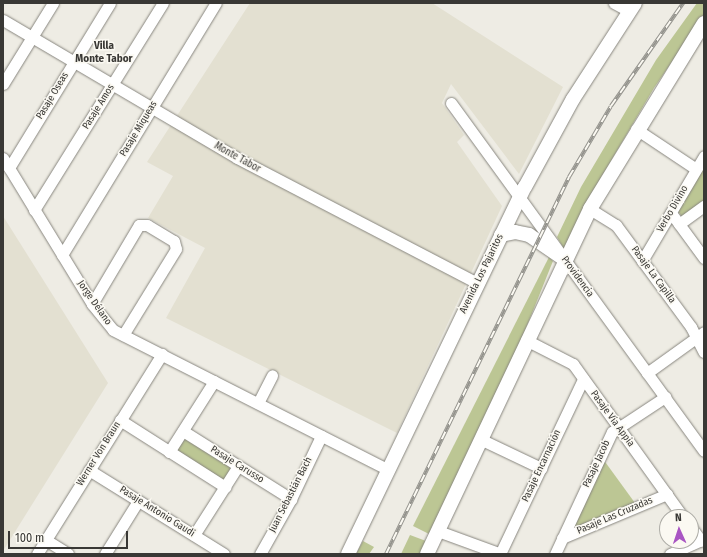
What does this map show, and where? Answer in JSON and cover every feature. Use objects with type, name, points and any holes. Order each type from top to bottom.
[{"type":"main road","name":"Avenida Los Pajaritos","points":[[348,554],[477,283],[520,197],[573,99],[632,7]]},
{"type":"main road","points":[[427,554],[564,259],[590,209],[636,128],[704,23]]},
{"type":"main road","points":[[501,235],[515,232],[529,235],[564,259]]},
{"type":"street","points":[[3,84],[53,3]]},
{"type":"street","name":"Pasaje Oseas","points":[[9,168],[110,3]]},
{"type":"street","name":"Pasaje Amos","points":[[34,210],[162,3]]},
{"type":"street","name":"Pasaje Miqueas","points":[[62,255],[216,3]]},
{"type":"street","points":[[614,3],[632,7]]},
{"type":"street","name":"Monte Tabor","points":[[3,20],[151,110],[477,283]]},
{"type":"street","name":"Providencia","points":[[451,103],[704,451]]},
{"type":"street","points":[[636,128],[696,169]]},
{"type":"street","name":"Verbo Divino","points":[[642,261],[704,156]]},
{"type":"street","name":"Jorge Délano","points":[[3,158],[92,304],[108,325],[123,335],[389,470]]},
{"type":"street","points":[[679,224],[704,206]]},
{"type":"street","name":"Pasaje La Capilla","points":[[590,209],[614,222],[642,261],[700,335],[704,352]]},
{"type":"street","points":[[671,213],[704,258]]},
{"type":"street","points":[[92,304],[141,225],[176,245],[123,335]]},
{"type":"street","points":[[647,373],[700,335]]},
{"type":"street","name":"Pasaje Vía Appia","points":[[526,340],[568,359],[678,509]]},
{"type":"street","name":"Werner Von Braun","points":[[37,554],[162,354]]},
{"type":"street","points":[[258,403],[272,375]]},
{"type":"street","name":"Pasaje Encarnación","points":[[500,554],[583,379]]},
{"type":"street","points":[[169,452],[214,381]]},
{"type":"street","name":"Pasaje Jacob","points":[[555,554],[610,435],[665,397]]},
{"type":"street","points":[[120,420],[225,487]]},
{"type":"street","name":"Pasaje Carusso","points":[[183,431],[291,500]]},
{"type":"street","name":"Juan Sebastián Bach","points":[[260,554],[291,500],[321,436]]},
{"type":"street","points":[[480,439],[541,468]]},
{"type":"street","points":[[194,535],[238,466]]},
{"type":"street","name":"Pasaje Antonio Gaudí","points":[[89,470],[224,554]]},
{"type":"street","name":"Pasaje Las Cruzadas","points":[[562,538],[667,494]]},
{"type":"street","points":[[109,552],[138,501]]},
{"type":"street","points":[[438,531],[500,554]]},
{"type":"street","points":[[46,540],[68,554]]},
{"type":"street","points":[[670,554],[702,540]]},
{"type":"shaded area","points":[[250,3],[432,3],[563,87],[519,174],[451,84],[442,103],[464,135],[457,142],[502,206],[397,433],[166,318],[205,248],[148,218],[173,176],[147,162]]},
{"type":"shaded area","points":[[3,216],[108,383],[3,551]]},
{"type":"green space","points":[[697,3],[704,3],[704,15],[654,88],[595,188],[565,251],[557,237],[581,187],[656,60]]},
{"type":"green space","points":[[704,164],[704,201],[682,217],[678,211]]},
{"type":"green space","points":[[549,257],[553,261],[522,338],[429,534],[413,526]]},
{"type":"green space","points":[[185,435],[236,467],[226,483],[175,451]]},
{"type":"green space","points":[[603,459],[635,503],[568,531]]},
{"type":"green space","points":[[410,535],[426,541],[421,554],[401,554]]},
{"type":"green space","points":[[363,541],[374,547],[369,554],[356,554]]},
{"type":"railway","points":[[386,554],[569,177],[611,106],[683,3]]},
{"type":"district","name":"Villa Monte Tabor","points":[[104,53]]}]
